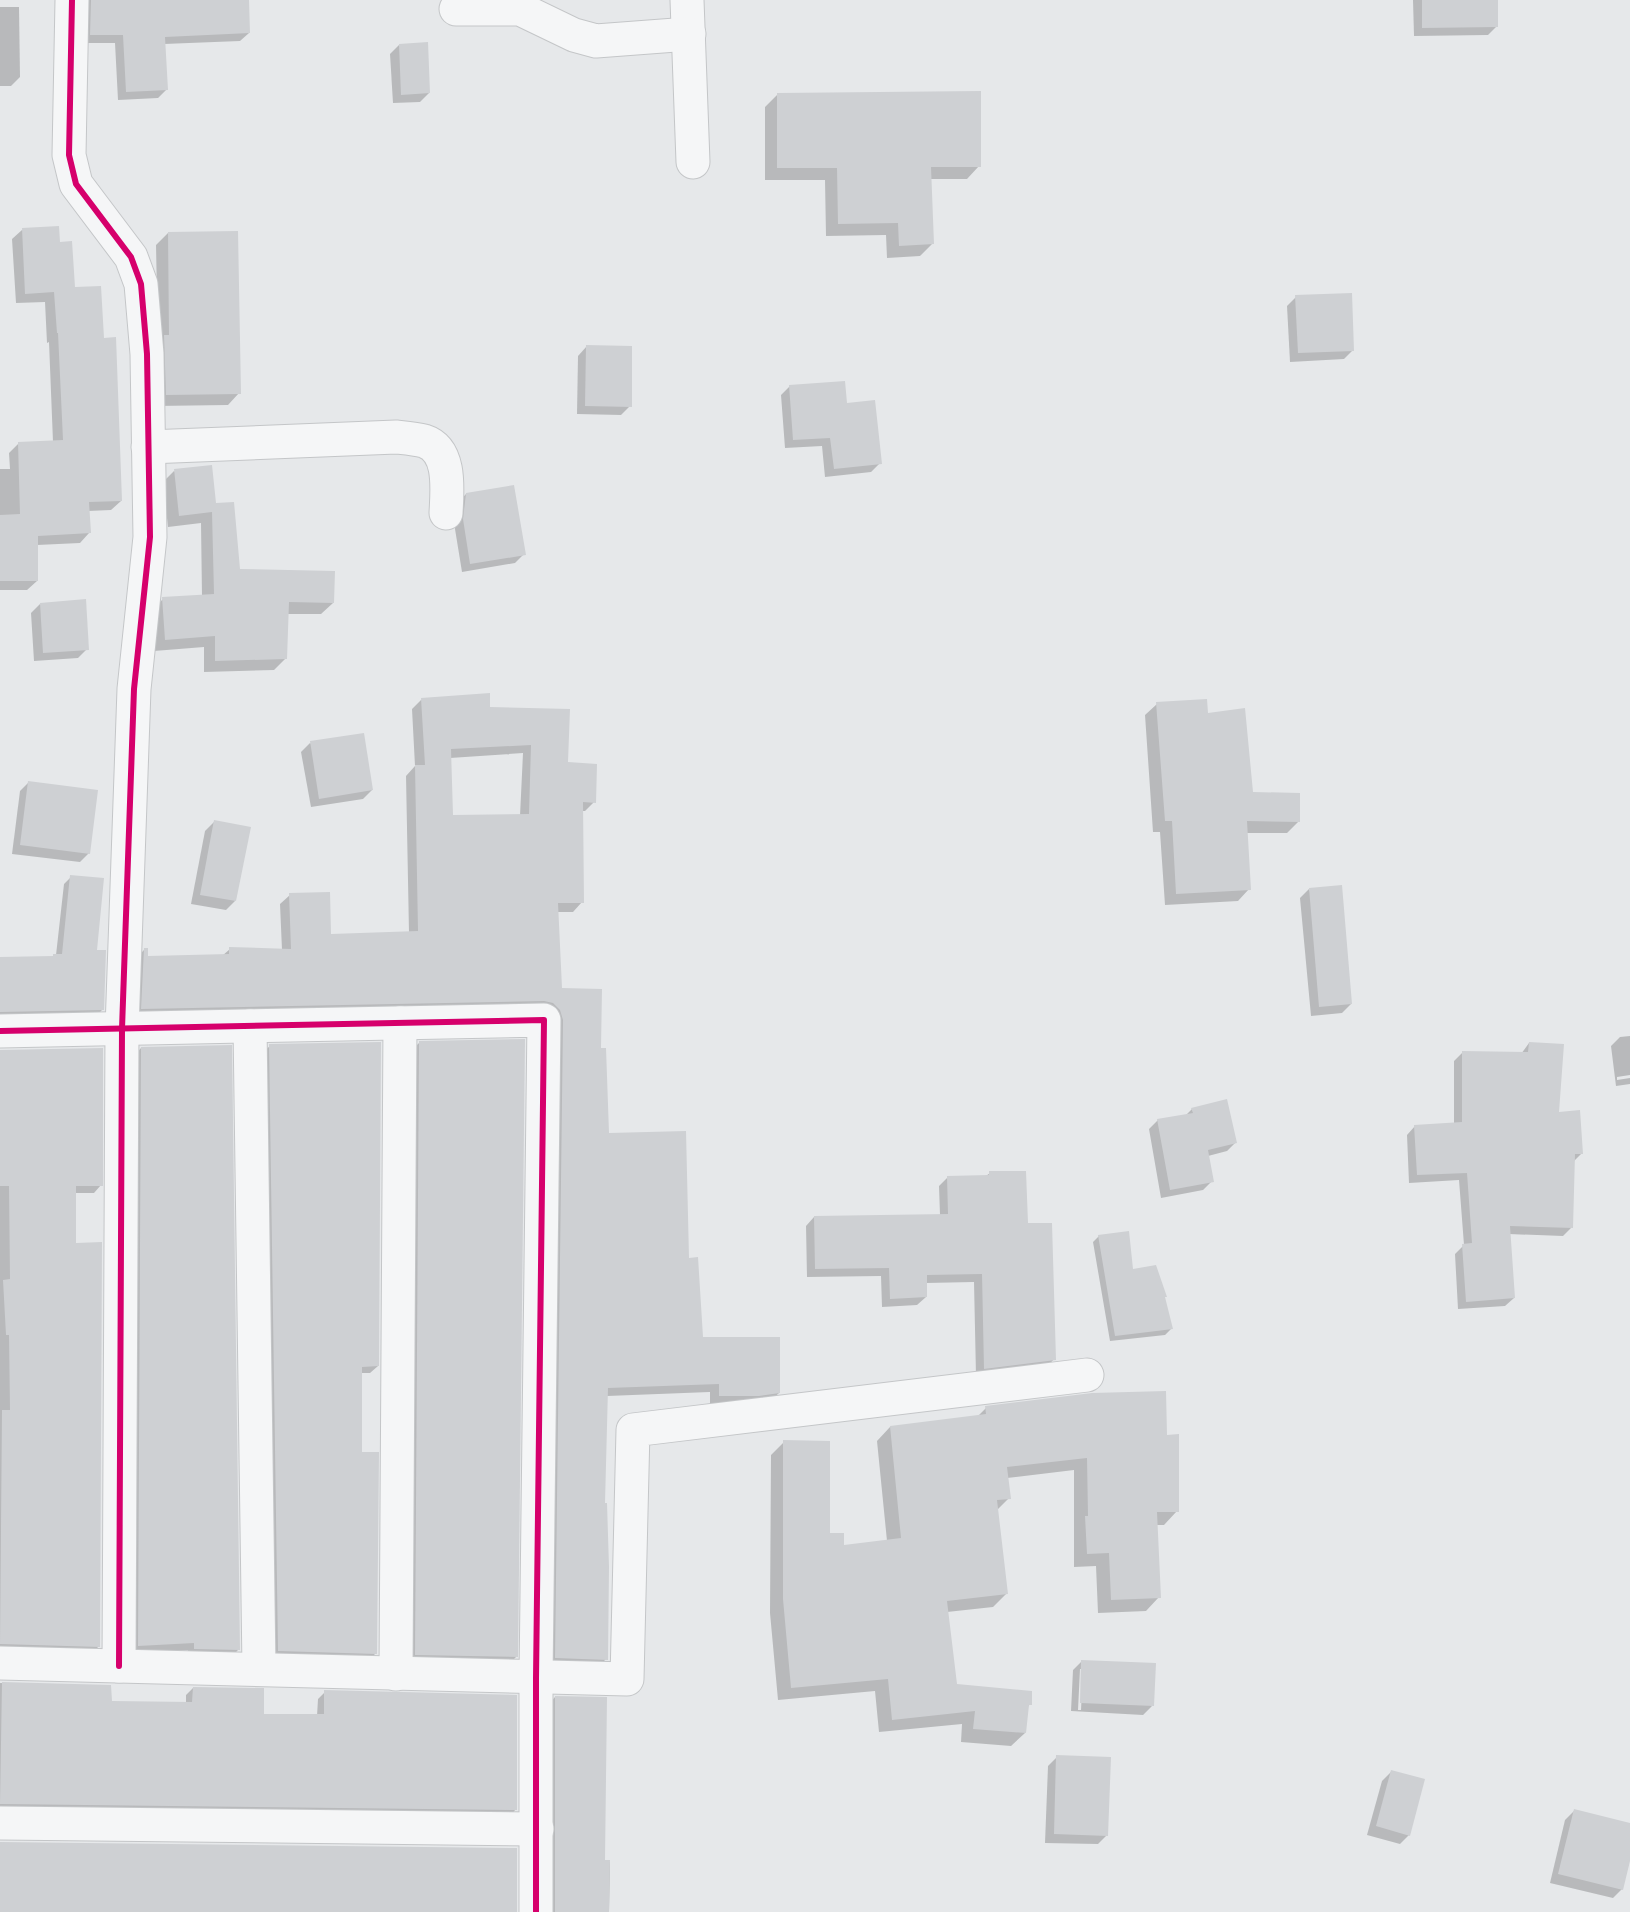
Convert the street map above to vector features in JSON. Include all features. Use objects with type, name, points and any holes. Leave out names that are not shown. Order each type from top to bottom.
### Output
[{"type":"street","points":[[72,0],[69,155],[76,184],[131,257],[141,284],[147,354],[150,537],[134,689],[122,1029],[119,1666]]},
{"type":"street","points":[[687,0],[693,162]]},
{"type":"street","points":[[456,9],[519,9],[574,35],[596,41],[688,34]]},
{"type":"street","points":[[148,447],[396,437],[426,442],[443,460],[447,472],[446,513]]},
{"type":"street","points":[[0,1031],[544,1020],[536,1678],[536,1912]]},
{"type":"street","points":[[396,1674],[400,1023]]},
{"type":"street","points":[[250,1026],[259,1670]]},
{"type":"street","points":[[0,1663],[627,1679],[633,1430],[1088,1375]]},
{"type":"street","points":[[0,1823],[537,1829]]},
{"type":"building","points":[[91,0],[249,0],[250,33],[165,37],[168,90],[126,92],[123,35],[90,35]]},
{"type":"building","points":[[1422,0],[1498,0],[1498,27],[1422,28]]},
{"type":"building","points":[[428,42],[430,93],[401,95],[399,44]]},
{"type":"building","points":[[981,91],[981,167],[931,167],[934,244],[899,246],[898,223],[838,224],[837,168],[777,168],[777,93]]},
{"type":"building","points":[[59,226],[60,242],[72,241],[75,287],[101,286],[104,338],[116,337],[122,501],[89,502],[91,533],[38,536],[38,581],[0,581],[0,515],[20,514],[18,442],[63,440],[54,292],[25,294],[22,228]]},
{"type":"building","points":[[238,231],[241,394],[166,395],[164,335],[169,335],[168,232]]},
{"type":"building","points":[[1352,293],[1354,351],[1298,353],[1295,295]]},
{"type":"building","points":[[586,345],[632,346],[632,407],[585,406]]},
{"type":"building","points":[[845,381],[847,403],[875,400],[882,464],[834,469],[830,438],[793,440],[789,385]]},
{"type":"building","points":[[212,465],[216,503],[234,502],[240,569],[335,571],[334,603],[289,602],[287,659],[215,661],[215,636],[165,640],[162,597],[214,594],[212,512],[179,516],[174,469]]},
{"type":"building","points":[[514,485],[526,555],[470,564],[463,519],[466,493]]},
{"type":"building","points":[[86,599],[89,650],[43,653],[40,603]]},
{"type":"building","points":[[490,693],[490,707],[570,709],[568,762],[597,764],[596,803],[583,802],[584,903],[558,903],[562,988],[602,989],[601,1048],[606,1048],[609,1133],[686,1131],[689,1258],[698,1257],[703,1337],[780,1337],[780,1393],[759,1396],[719,1396],[719,1384],[608,1388],[605,1503],[607,1503],[609,1567],[608,1660],[555,1658],[563,1020],[560,1010],[553,1003],[544,1001],[141,1009],[144,948],[148,948],[148,956],[229,954],[229,947],[291,949],[289,893],[330,892],[331,934],[418,931],[415,765],[425,765],[421,698]],"holes":[[[531,745],[529,814],[453,815],[451,749]]]},
{"type":"building","points":[[1207,699],[1208,713],[1245,708],[1253,792],[1300,793],[1300,822],[1247,821],[1251,890],[1176,894],[1172,821],[1165,821],[1156,702]]},
{"type":"building","points":[[364,733],[373,790],[319,799],[310,741]]},
{"type":"building","points":[[28,781],[98,790],[90,854],[20,845]]},
{"type":"building","points":[[214,820],[251,827],[236,901],[200,895]]},
{"type":"building","points":[[70,875],[104,878],[97,950],[106,950],[104,1010],[0,1012],[0,957],[62,954]]},
{"type":"building","points":[[1342,885],[1352,1004],[1319,1007],[1309,888]]},
{"type":"building","points":[[525,1039],[518,1657],[415,1655],[419,1041]]},
{"type":"building","points":[[381,1042],[379,1366],[362,1367],[362,1452],[379,1452],[377,1654],[278,1651],[269,1044]]},
{"type":"building","points":[[1529,1042],[1564,1044],[1559,1112],[1580,1110],[1583,1154],[1575,1154],[1573,1228],[1510,1226],[1515,1298],[1466,1302],[1462,1244],[1472,1243],[1467,1173],[1417,1175],[1414,1125],[1462,1122],[1462,1051],[1528,1052]]},
{"type":"building","points":[[232,1045],[240,1650],[194,1649],[194,1643],[138,1646],[141,1047]]},
{"type":"building","points":[[103,1048],[103,1186],[76,1186],[76,1243],[102,1242],[100,1647],[0,1644],[2,1410],[10,1410],[9,1335],[6,1335],[3,1280],[10,1279],[9,1186],[0,1186],[0,1050]]},
{"type":"building","points":[[1227,1099],[1237,1143],[1208,1150],[1214,1182],[1170,1190],[1157,1119],[1193,1113],[1191,1108]]},
{"type":"building","points":[[989,1171],[1026,1171],[1028,1223],[1052,1223],[1056,1360],[984,1369],[982,1274],[927,1275],[927,1297],[890,1299],[889,1268],[815,1269],[814,1216],[948,1214],[947,1176],[989,1175]]},
{"type":"building","points":[[1129,1231],[1133,1269],[1156,1265],[1167,1297],[1165,1297],[1173,1329],[1115,1336],[1098,1235]]},
{"type":"building","points":[[1166,1391],[1167,1435],[1179,1434],[1179,1512],[1157,1512],[1161,1598],[1111,1600],[1109,1553],[1087,1554],[1085,1516],[1088,1516],[1087,1458],[1007,1467],[1011,1499],[997,1500],[1008,1594],[947,1601],[957,1684],[1032,1691],[1032,1705],[1029,1705],[1026,1733],[973,1729],[975,1711],[892,1720],[888,1679],[791,1688],[783,1599],[783,1440],[830,1441],[830,1533],[844,1533],[844,1545],[901,1538],[890,1426],[986,1414],[985,1406],[1092,1393]]},
{"type":"building","points":[[1081,1660],[1156,1663],[1154,1706],[1080,1703]]},
{"type":"building","points":[[2,1682],[111,1685],[112,1701],[192,1702],[193,1687],[264,1688],[264,1714],[324,1714],[324,1690],[517,1695],[517,1810],[0,1804]]},
{"type":"building","points":[[555,1696],[607,1697],[605,1860],[610,1860],[609,1912],[555,1912]]},
{"type":"building","points":[[1056,1755],[1111,1757],[1108,1836],[1054,1834]]},
{"type":"building","points":[[1391,1770],[1425,1779],[1410,1836],[1376,1826]]},
{"type":"building","points":[[1574,1809],[1630,1823],[1630,1861],[1623,1890],[1558,1874]]},
{"type":"building","points":[[0,1842],[517,1848],[517,1912],[0,1912]]},
{"type":"cycle path","points":[[72,0],[69,155],[76,184],[131,257],[141,284],[147,354],[150,537],[134,689],[122,1029],[119,1666]]},
{"type":"cycle path","points":[[0,1031],[544,1020],[536,1678],[536,1912]]}]
